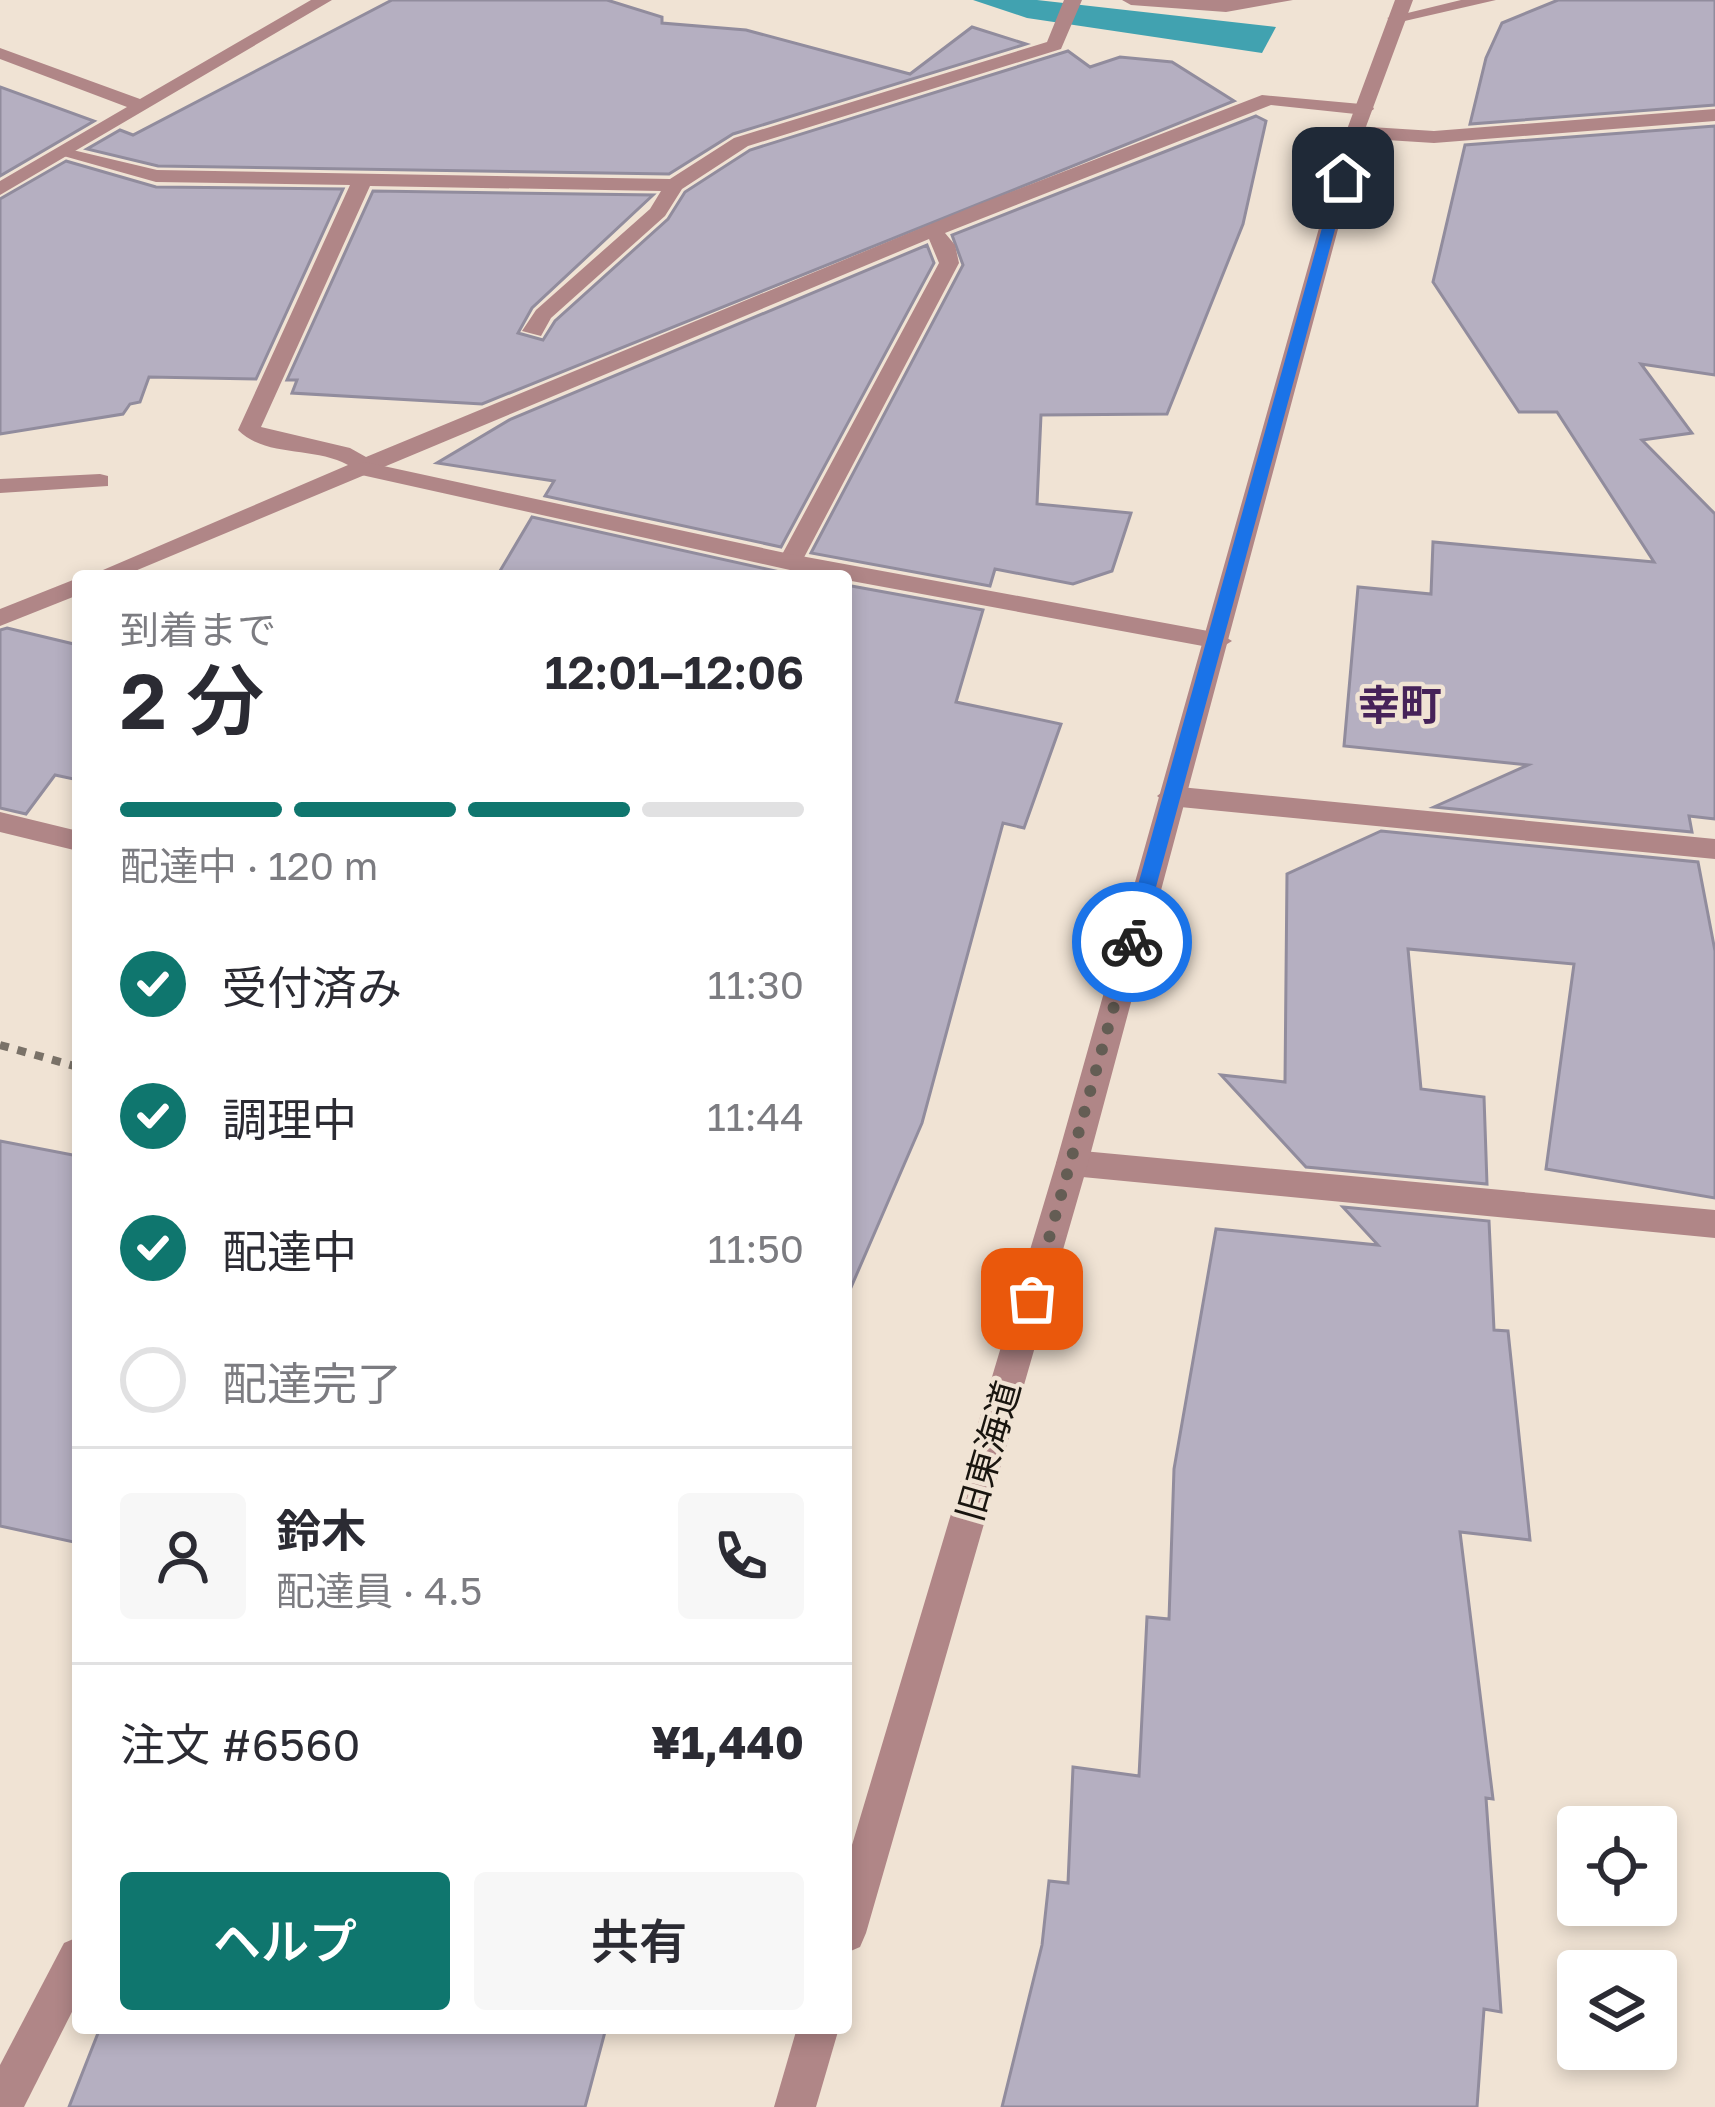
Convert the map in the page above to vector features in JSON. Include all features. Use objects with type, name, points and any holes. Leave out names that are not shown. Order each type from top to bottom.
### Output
[{"type":"street","points":[[0,189],[323,0]]},
{"type":"street","points":[[1131,0],[1226,8],[1284,0]]},
{"type":"street","points":[[1400,9],[1487,0]]},
{"type":"street","points":[[533,331],[543,314],[658,212],[674,185],[741,142],[1055,45],[1072,1]]},
{"type":"street","name":"旧東海道","points":[[852,1913],[1072,1163],[1360,121],[1400,9]]},
{"type":"street","points":[[0,53],[142,106]]},
{"type":"street","points":[[115,570],[932,231],[1269,99],[1434,137],[1715,115]]},
{"type":"street","points":[[67,151],[156,176],[674,185]]},
{"type":"street","points":[[362,181],[249,430],[273,442],[348,454],[365,470],[786,569],[949,262],[945,245],[932,231]]},
{"type":"street","points":[[0,486],[100,481]]},
{"type":"street","points":[[852,580],[1219,641]]},
{"type":"street","points":[[0,618],[72,588]]},
{"type":"street","points":[[44,600],[72,607]]},
{"type":"street","points":[[1170,796],[1715,849]]},
{"type":"street","points":[[0,822],[72,840]]},
{"type":"street","points":[[1072,1163],[1715,1225]]},
{"type":"street","points":[[1,2107],[72,1970]]},
{"type":"street","points":[[795,2107],[816,2034]]},
{"type":"path","points":[[0,1045],[72,1065]]},
{"type":"water","points":[[973,0],[1037,0],[1276,27],[1262,53],[1027,18]]},
{"type":"building","points":[[392,0],[607,0],[662,17],[662,23],[746,30],[910,74],[972,27],[1026,44],[733,134],[669,174],[158,166],[87,149],[120,130],[133,135]]},
{"type":"building","points":[[1558,0],[1715,0],[1715,105],[1470,124],[1486,58],[1502,23]]},
{"type":"building","points":[[1068,51],[1090,67],[1120,57],[1172,62],[1234,101],[482,404],[292,393],[297,380],[287,380],[373,191],[653,195],[532,308],[518,333],[543,340],[555,321],[668,219],[685,192],[750,150]]},
{"type":"building","points":[[0,87],[94,121],[0,176]]},
{"type":"building","points":[[1256,116],[1266,121],[1243,224],[1167,414],[1041,415],[1037,504],[1131,513],[1112,571],[1073,584],[995,569],[990,586],[811,553],[963,265],[952,235]]},
{"type":"building","points":[[1715,126],[1715,375],[1641,364],[1692,433],[1642,440],[1715,514],[1715,819],[1689,816],[1692,832],[1434,807],[1528,765],[1344,746],[1358,587],[1431,594],[1433,542],[1654,562],[1557,412],[1519,412],[1433,282],[1465,145]]},
{"type":"building","points":[[66,161],[156,187],[343,189],[256,379],[149,377],[140,402],[130,404],[123,414],[0,434],[0,199]]},
{"type":"building","points":[[927,245],[934,263],[781,547],[545,496],[554,481],[437,463],[511,419]]},
{"type":"building","points":[[532,517],[771,570],[501,570]]},
{"type":"building","points":[[852,586],[983,610],[956,702],[1061,724],[1024,828],[1003,823],[922,1123],[852,1285]]},
{"type":"building","points":[[0,630],[72,644],[72,779],[55,775],[26,814],[0,808]]},
{"type":"building","points":[[1381,831],[1698,862],[1715,951],[1715,1198],[1546,1169],[1574,964],[1408,949],[1421,1089],[1484,1097],[1487,1184],[1306,1167],[1221,1075],[1285,1082],[1287,874]]},
{"type":"building","points":[[0,1141],[72,1155],[72,1542],[0,1526]]},
{"type":"building","points":[[1343,1207],[1489,1221],[1494,1330],[1508,1331],[1530,1540],[1460,1532],[1493,1799],[1486,1798],[1501,2012],[1484,2009],[1477,2107],[1002,2107],[1042,1945],[1049,1881],[1068,1883],[1073,1767],[1139,1776],[1147,1617],[1169,1619],[1174,1469],[1216,1229],[1378,1245]]},
{"type":"building","points":[[98,2034],[604,2034],[585,2107],[69,2107]]},
{"type":"way so far","points":[[1032,1299],[1132,942]]},
{"type":"district","name":"幸町","points":[[1400,705]]},
{"type":"route","points":[[1132,942],[1170,796],[1219,641],[1343,178]]}]
